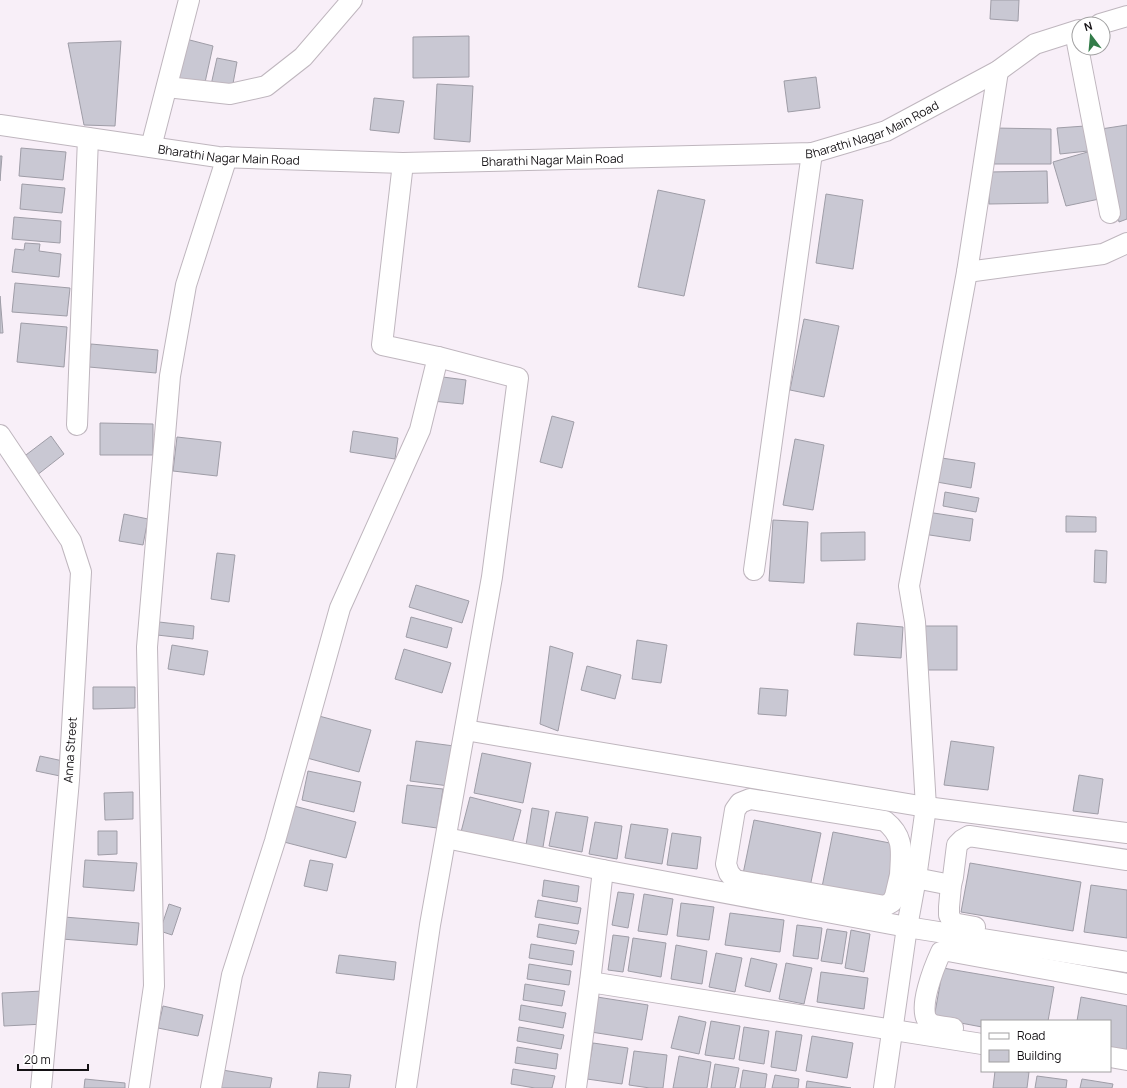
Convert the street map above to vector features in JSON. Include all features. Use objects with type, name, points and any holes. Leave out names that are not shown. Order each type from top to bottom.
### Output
[{"type":"street","points":[[151,147],[189,0]]},
{"type":"street","points":[[167,87],[230,94],[266,86],[303,57],[352,0]]},
{"type":"street","points":[[1111,21],[1127,16]]},
{"type":"street","name":"Bharathi Nagar Main Road","points":[[0,125],[218,157],[403,163],[812,153],[886,131],[998,71],[1035,44],[1071,33]]},
{"type":"street","points":[[1082,56],[1110,213]]},
{"type":"street","points":[[884,1088],[907,927],[908,877],[902,847],[893,827],[885,821],[750,799],[740,803],[735,810],[726,864],[729,874],[735,880],[885,906],[892,902],[908,877],[926,807],[915,622],[909,586],[967,272],[998,71]]},
{"type":"street","points":[[77,425],[88,138]]},
{"type":"street","points":[[754,570],[812,153]]},
{"type":"street","points":[[139,1088],[154,986],[147,647],[170,376],[186,285],[227,157]]},
{"type":"street","points":[[403,163],[382,345],[438,357],[518,378],[492,577],[430,925],[406,1088]]},
{"type":"street","points":[[967,272],[1103,254],[1127,243]]},
{"type":"street","points":[[211,1088],[232,975],[275,841],[340,608],[420,430],[438,357]]},
{"type":"street","name":"Anna Street","points":[[0,435],[71,541],[81,572],[69,780],[41,1088]]},
{"type":"street","points":[[465,730],[926,807],[1127,833]]},
{"type":"street","points":[[1127,860],[969,836],[956,845],[949,915],[953,923],[1127,953]]},
{"type":"street","points":[[446,838],[603,870],[907,927],[1127,962]]},
{"type":"street","points":[[576,1088],[603,870]]},
{"type":"street","points":[[908,877],[951,885]]},
{"type":"street","points":[[981,1033],[930,1024],[926,1020],[925,1002],[927,990],[941,952],[948,951],[1127,984]]},
{"type":"street","points":[[590,982],[981,1044]]},
{"type":"street","points":[[899,986],[927,990]]},
{"type":"street","points":[[1111,1057],[1127,1060]]},
{"type":"street","points":[[1111,1064],[1127,1067]]},
{"type":"building","points":[[991,0],[1019,0],[1018,21],[990,19]]},
{"type":"building","points":[[469,36],[469,77],[413,78],[413,37]]},
{"type":"building","points":[[182,38],[213,46],[204,87],[172,79]]},
{"type":"building","points":[[121,41],[115,126],[84,125],[68,43]]},
{"type":"building","points":[[217,58],[237,62],[232,89],[211,85]]},
{"type":"building","points":[[816,77],[820,108],[788,112],[784,81]]},
{"type":"building","points":[[437,84],[473,86],[470,142],[434,139]]},
{"type":"building","points":[[374,98],[404,101],[399,133],[370,130]]},
{"type":"building","points":[[1127,125],[1127,219],[1119,222],[1101,129]]},
{"type":"building","points":[[1085,126],[1088,151],[1060,154],[1057,128]]},
{"type":"building","points":[[994,128],[1051,129],[1051,164],[994,164]]},
{"type":"building","points":[[21,148],[66,152],[63,180],[19,176]]},
{"type":"building","points":[[1091,151],[1104,198],[1066,206],[1053,162]]},
{"type":"building","points":[[0,156],[2,156],[0,181]]},
{"type":"building","points":[[1047,171],[1048,203],[989,204],[989,172]]},
{"type":"building","points":[[22,184],[65,188],[62,213],[20,209]]},
{"type":"building","points":[[658,190],[705,200],[684,296],[638,287]]},
{"type":"building","points":[[826,194],[863,200],[853,269],[816,263]]},
{"type":"building","points":[[14,217],[61,221],[60,243],[12,239]]},
{"type":"building","points":[[25,243],[40,244],[39,251],[61,254],[59,277],[12,272],[15,249],[24,250]]},
{"type":"building","points":[[15,283],[70,288],[67,316],[12,312]]},
{"type":"building","points":[[0,296],[3,333],[0,333]]},
{"type":"building","points":[[804,319],[839,326],[824,397],[790,390]]},
{"type":"building","points":[[21,323],[67,327],[64,367],[17,362]]},
{"type":"building","points":[[91,344],[158,350],[156,373],[89,367]]},
{"type":"building","points":[[435,376],[466,380],[463,404],[432,401]]},
{"type":"building","points":[[552,416],[574,422],[562,468],[540,462]]},
{"type":"building","points":[[100,423],[153,424],[153,455],[100,455]]},
{"type":"building","points":[[353,431],[398,438],[395,459],[350,452]]},
{"type":"building","points":[[51,436],[64,454],[32,479],[18,461]]},
{"type":"building","points":[[177,437],[221,442],[217,476],[173,471]]},
{"type":"building","points":[[795,439],[824,445],[813,510],[783,505]]},
{"type":"building","points":[[935,457],[975,463],[971,488],[931,481]]},
{"type":"building","points":[[945,492],[979,498],[976,512],[943,506]]},
{"type":"building","points":[[927,512],[973,519],[970,541],[923,534]]},
{"type":"building","points":[[124,514],[148,519],[143,545],[119,541]]},
{"type":"building","points":[[1066,516],[1096,517],[1096,532],[1066,532]]},
{"type":"building","points":[[773,520],[808,522],[804,583],[769,581]]},
{"type":"building","points":[[865,532],[865,560],[821,561],[821,533]]},
{"type":"building","points":[[1095,550],[1107,551],[1106,583],[1094,582]]},
{"type":"building","points":[[217,553],[235,555],[229,602],[211,599]]},
{"type":"building","points":[[416,585],[469,601],[462,623],[409,607]]},
{"type":"building","points":[[411,617],[452,628],[447,648],[406,637]]},
{"type":"building","points":[[159,622],[194,626],[193,639],[157,635]]},
{"type":"building","points":[[857,623],[903,627],[901,658],[854,655]]},
{"type":"building","points":[[923,626],[957,626],[957,670],[923,670]]},
{"type":"building","points":[[637,640],[667,645],[661,683],[632,679]]},
{"type":"building","points":[[172,645],[208,651],[204,675],[168,669]]},
{"type":"building","points":[[550,646],[573,653],[558,731],[540,724]]},
{"type":"building","points":[[404,649],[451,663],[442,693],[395,679]]},
{"type":"building","points":[[587,666],[621,675],[615,699],[581,690]]},
{"type":"building","points":[[93,687],[135,687],[135,708],[93,709]]},
{"type":"building","points":[[760,688],[788,690],[786,716],[758,714]]},
{"type":"building","points":[[319,716],[371,730],[359,772],[307,758]]},
{"type":"building","points":[[416,741],[454,746],[449,786],[410,781]]},
{"type":"building","points":[[951,741],[994,747],[988,790],[944,785]]},
{"type":"building","points":[[482,753],[531,763],[523,803],[474,793]]},
{"type":"building","points":[[40,756],[63,761],[60,776],[36,771]]},
{"type":"building","points":[[308,771],[361,782],[354,812],[302,800]]},
{"type":"building","points":[[1079,775],[1103,779],[1098,814],[1073,811]]},
{"type":"building","points":[[407,785],[443,789],[437,828],[402,823]]},
{"type":"building","points":[[133,792],[133,819],[105,820],[104,793]]},
{"type":"building","points":[[470,797],[521,810],[512,844],[461,832]]},
{"type":"building","points":[[294,806],[356,822],[346,858],[284,842]]},
{"type":"building","points":[[532,808],[549,811],[543,847],[526,845]]},
{"type":"building","points":[[556,812],[588,817],[582,852],[549,846]]},
{"type":"building","points":[[754,820],[821,833],[810,887],[743,874]]},
{"type":"building","points":[[595,822],[622,826],[617,859],[589,854]]},
{"type":"building","points":[[631,824],[668,829],[662,864],[625,858]]},
{"type":"building","points":[[98,831],[117,831],[117,854],[98,855]]},
{"type":"building","points":[[833,832],[895,844],[885,899],[822,887]]},
{"type":"building","points":[[672,833],[701,837],[697,869],[667,865]]},
{"type":"building","points":[[85,860],[137,863],[134,891],[83,887]]},
{"type":"building","points":[[310,860],[333,864],[327,891],[304,886]]},
{"type":"building","points":[[970,863],[1081,882],[1073,931],[961,912]]},
{"type":"building","points":[[544,880],[579,886],[577,902],[542,896]]},
{"type":"building","points":[[1091,885],[1127,890],[1127,938],[1084,932]]},
{"type":"building","points":[[618,892],[634,894],[628,928],[612,925]]},
{"type":"building","points":[[644,894],[673,899],[667,935],[638,931]]},
{"type":"building","points":[[538,900],[581,908],[578,924],[535,917]]},
{"type":"building","points":[[681,903],[714,907],[709,940],[677,936]]},
{"type":"building","points":[[169,904],[181,908],[172,935],[160,931]]},
{"type":"building","points":[[730,913],[784,920],[780,952],[725,945]]},
{"type":"building","points":[[64,917],[139,923],[137,945],[62,939]]},
{"type":"building","points":[[539,924],[579,931],[576,944],[537,937]]},
{"type":"building","points":[[797,925],[822,928],[818,959],[793,956]]},
{"type":"building","points":[[827,929],[847,932],[842,964],[821,961]]},
{"type":"building","points":[[851,930],[870,934],[864,972],[845,968]]},
{"type":"building","points":[[613,935],[629,937],[623,972],[608,970]]},
{"type":"building","points":[[633,938],[666,943],[661,977],[628,971]]},
{"type":"building","points":[[531,944],[574,951],[572,965],[529,958]]},
{"type":"building","points":[[676,945],[707,951],[702,984],[671,979]]},
{"type":"building","points":[[716,953],[742,958],[735,992],[709,987]]},
{"type":"building","points":[[339,955],[396,962],[394,980],[336,973]]},
{"type":"building","points":[[751,958],[777,964],[770,992],[745,986]]},
{"type":"building","points":[[786,963],[812,968],[804,1004],[779,999]]},
{"type":"building","points":[[529,964],[571,971],[569,985],[527,979]]},
{"type":"building","points":[[943,968],[1054,987],[1048,1020],[981,1020],[981,1027],[934,1018]]},
{"type":"building","points":[[821,972],[868,978],[864,1009],[817,1002]]},
{"type":"building","points":[[525,984],[565,991],[562,1006],[523,1000]]},
{"type":"building","points":[[43,991],[45,1024],[4,1026],[2,993]]},
{"type":"building","points":[[597,997],[648,1005],[642,1040],[591,1032]]},
{"type":"building","points":[[1081,997],[1127,1006],[1127,1054],[1111,1051],[1111,1020],[1077,1020]]},
{"type":"building","points":[[521,1005],[566,1013],[563,1028],[519,1020]]},
{"type":"building","points":[[163,1006],[203,1015],[198,1036],[158,1028]]},
{"type":"building","points":[[679,1016],[706,1022],[699,1054],[671,1048]]},
{"type":"building","points":[[711,1021],[740,1026],[734,1059],[705,1055]]},
{"type":"building","points":[[519,1027],[564,1035],[561,1049],[517,1041]]},
{"type":"building","points":[[744,1027],[769,1031],[764,1064],[739,1060]]},
{"type":"building","points":[[776,1031],[802,1035],[796,1071],[771,1067]]},
{"type":"building","points":[[812,1036],[853,1043],[847,1078],[806,1071]]},
{"type":"building","points":[[593,1043],[628,1048],[622,1084],[587,1079]]},
{"type":"building","points":[[517,1047],[558,1054],[556,1069],[515,1063]]},
{"type":"building","points":[[634,1051],[667,1055],[663,1088],[629,1085]]},
{"type":"building","points":[[679,1056],[711,1062],[707,1088],[673,1088]]},
{"type":"building","points":[[715,1064],[739,1068],[735,1088],[711,1088]]},
{"type":"building","points":[[216,1069],[272,1078],[270,1088],[213,1088]]},
{"type":"building","points":[[513,1069],[555,1076],[552,1088],[535,1088],[511,1084]]},
{"type":"building","points":[[743,1070],[767,1074],[765,1088],[740,1088]]},
{"type":"building","points":[[319,1072],[351,1075],[349,1088],[317,1088]]},
{"type":"building","points":[[995,1072],[1029,1072],[1027,1088],[993,1088]]},
{"type":"building","points":[[775,1075],[799,1079],[798,1088],[772,1088]]},
{"type":"building","points":[[1037,1076],[1067,1080],[1066,1088],[1035,1088]]},
{"type":"building","points":[[85,1079],[125,1083],[125,1088],[84,1088]]},
{"type":"building","points":[[1082,1079],[1113,1084],[1112,1088],[1080,1088]]},
{"type":"building","points":[[807,1081],[851,1088],[806,1088]]}]
